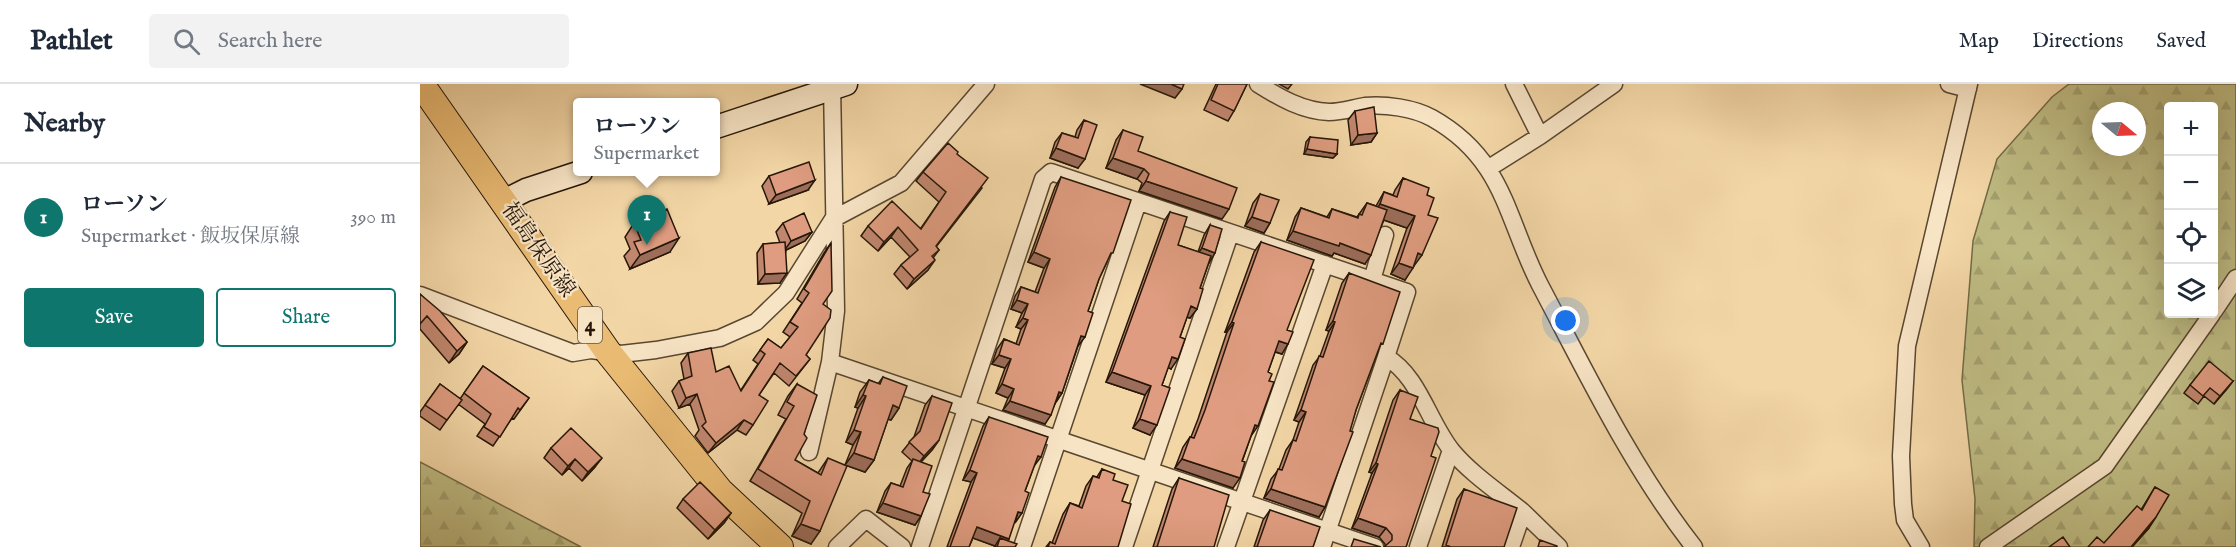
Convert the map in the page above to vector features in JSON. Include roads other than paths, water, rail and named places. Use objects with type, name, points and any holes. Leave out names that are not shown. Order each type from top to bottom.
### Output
[{"type":"main road","name":"福島保原線","points":[[421,84],[608,352],[720,490],[780,547]]},
{"type":"main road","points":[[720,126],[837,86]]},
{"type":"main road","points":[[504,201],[526,190],[573,174]]},
{"type":"street","points":[[420,295],[573,353],[629,354],[720,338],[756,321],[786,293],[833,219],[901,183],[986,84]]},
{"type":"street","points":[[1258,84],[1276,96],[1308,109],[1331,112],[1368,106],[1397,107],[1430,117],[1472,149],[1489,168],[1539,282],[1651,488],[1694,547]]},
{"type":"street","points":[[1514,84],[1540,136]]},
{"type":"street","points":[[1489,168],[1540,136],[1614,84]]},
{"type":"street","points":[[1921,547],[1905,520],[1903,504],[1901,456],[1907,346],[1968,86],[1949,84]]},
{"type":"street","points":[[809,452],[830,362],[836,311],[833,219],[837,86]]},
{"type":"street","points":[[920,547],[1042,179],[1051,172],[1407,292],[1325,539]]},
{"type":"street","points":[[1022,547],[1138,202]]},
{"type":"street","points":[[1124,547],[1230,234]]},
{"type":"street","points":[[1372,280],[1385,235]]},
{"type":"street","points":[[1226,547],[1325,264]]},
{"type":"street","points":[[2218,305],[2236,278]]},
{"type":"street","points":[[1988,547],[2105,465],[2209,318]]},
{"type":"street","points":[[1386,357],[1400,365],[1409,377],[1451,450],[1461,461],[1523,512],[1559,547]]},
{"type":"street","points":[[830,362],[1241,501],[1325,539],[1375,547]]},
{"type":"street","points":[[1418,547],[1451,450]]},
{"type":"street","points":[[1511,547],[1523,512]]},
{"type":"street","points":[[837,547],[866,519],[902,547]]},
{"type":"place","name":"ローソン","points":[[647,245]]}]
